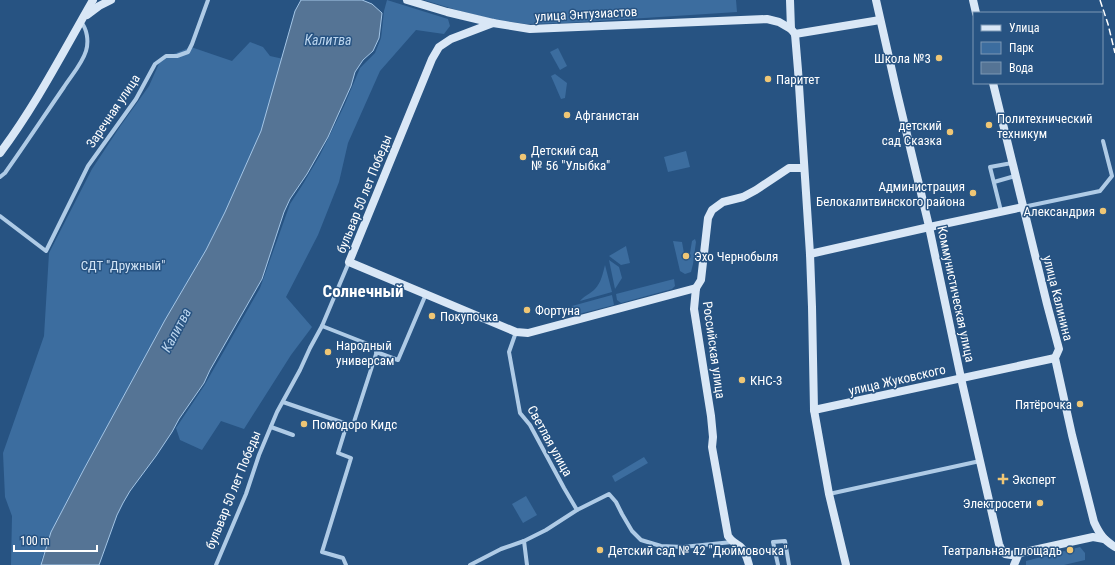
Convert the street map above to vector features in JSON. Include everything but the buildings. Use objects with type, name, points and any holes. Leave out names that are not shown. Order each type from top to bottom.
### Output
[{"type":"street","points":[[0,153],[42,90],[93,0]]},
{"type":"street","points":[[81,22],[89,13],[111,0]]},
{"type":"street","name":"Заречная улица","points":[[0,216],[46,251],[88,166],[136,99],[155,64],[166,56],[177,56],[188,52],[208,0]]},
{"type":"street","name":"улица Энтузиастов","points":[[407,0],[447,12],[493,23],[530,29],[767,19],[779,22],[793,32]]},
{"type":"street","points":[[790,0],[810,254],[814,410],[830,494],[846,565]]},
{"type":"street","name":"Коммунистическая улица","points":[[876,0],[929,227],[961,378],[999,544],[1005,554],[1011,555],[1019,553]]},
{"type":"street","points":[[973,0],[976,12]]},
{"type":"street","points":[[793,32],[880,20]]},
{"type":"street","points":[[0,177],[5,173],[78,67],[86,50],[87,34],[81,22]]},
{"type":"street","name":"бульвар 50 лет Победы","points":[[216,565],[246,494],[259,455],[271,427],[322,326],[432,58],[439,47],[451,39],[493,23]]},
{"type":"street","name":"улица Калинина","points":[[993,84],[1047,304],[1060,349],[1055,358],[1072,435],[1094,522],[1104,539]]},
{"type":"street","points":[[810,254],[1100,191],[1112,176],[1104,141]]},
{"type":"street","points":[[1001,212],[990,167],[1012,163]]},
{"type":"street","name":"Российская улица","points":[[749,565],[743,548],[732,542],[728,536],[712,447],[713,437],[711,416],[694,308],[696,288],[702,280],[708,218],[712,210],[723,202],[743,197],[756,190],[790,168],[804,168]]},
{"type":"street","points":[[994,182],[1015,176]]},
{"type":"street","points":[[349,262],[516,332],[528,333],[696,288]]},
{"type":"street","points":[[376,352],[398,360],[426,294]]},
{"type":"street","points":[[283,402],[353,425],[378,348],[322,326]]},
{"type":"street","name":"Светлая улица","points":[[516,332],[509,352],[520,413],[530,425],[577,510]]},
{"type":"street","name":"улица Жуковского","points":[[814,410],[1055,358]]},
{"type":"street","points":[[346,565],[343,558],[322,552],[351,458],[338,453],[347,424]]},
{"type":"street","points":[[271,427],[292,434]]},
{"type":"street","points":[[830,494],[980,461]]},
{"type":"street","points":[[470,565],[546,530],[577,510],[609,494],[616,502],[632,531],[641,540],[661,546],[683,547],[732,542]]},
{"type":"street","points":[[1014,565],[1019,553],[1093,537],[1104,539],[1115,547]]},
{"type":"street","points":[[524,541],[527,565]]},
{"type":"street","points":[[778,565],[773,542],[785,541],[789,565]]},
{"type":"green space","points":[[387,0],[448,19],[450,26],[444,34],[416,30],[380,71],[348,143],[339,182],[318,235],[286,297],[312,327],[291,355],[244,429],[221,421],[202,450],[180,440],[176,428],[204,386],[260,288],[290,204],[320,155],[344,106],[360,68],[375,53],[381,38],[384,11]]},
{"type":"green space","points":[[424,0],[736,0],[737,12],[567,23],[526,24],[496,20]]},
{"type":"green space","name":"СДТ \"Дружный\"","points":[[250,42],[263,47],[270,56],[288,60],[277,96],[235,198],[213,235],[188,295],[121,401],[75,486],[51,533],[41,565],[11,565],[12,516],[5,497],[3,453],[44,336],[49,253],[92,169],[149,86],[161,59],[191,47],[232,61]]},
{"type":"green space","points":[[558,48],[567,66],[560,70],[550,52]]},
{"type":"green space","points":[[555,74],[567,83],[565,98],[561,99],[551,76]]},
{"type":"green space","points":[[686,151],[690,167],[668,172],[664,157]]},
{"type":"green space","points":[[695,239],[696,242],[691,272],[685,274],[680,271],[673,241],[682,242],[685,259],[689,259],[692,241]]},
{"type":"green space","points":[[626,246],[630,263],[621,265],[609,256]]},
{"type":"green space","points":[[609,260],[619,267],[622,278],[615,289]]},
{"type":"green space","points":[[605,265],[612,292],[580,301],[597,287],[602,278]]},
{"type":"green space","points":[[674,279],[675,286],[672,289],[621,303],[617,300],[616,294]]},
{"type":"green space","points":[[612,295],[614,305],[575,315],[572,306]]},
{"type":"green space","points":[[644,457],[648,463],[615,482],[612,476]]},
{"type":"green space","points":[[526,496],[537,515],[523,523],[512,504]]},
{"type":"green space","points":[[1080,547],[1085,553],[1085,560],[1064,565],[1026,565],[1026,561]]},
{"type":"water","name":"Калитва","points":[[301,0],[362,0],[372,4],[382,13],[379,38],[373,51],[363,60],[355,72],[351,86],[328,137],[307,174],[290,199],[284,212],[262,279],[204,383],[123,503],[117,515],[99,565],[41,565],[51,532],[165,320],[206,250],[225,212],[261,131],[295,11]]},
{"type":"railway","points":[[1100,0],[1115,53]]},
{"type":"place","name":"Школа №3","points":[[939,58]]},
{"type":"place","name":"Паритет","points":[[768,79]]},
{"type":"place","name":"Афганистан","points":[[567,115]]},
{"type":"place","name":"Политехнический техникум","points":[[989,125]]},
{"type":"place","name":"детский сад Сказка","points":[[950,132]]},
{"type":"place","name":"Детский сад № 56 \"Улыбка\"","points":[[523,157]]},
{"type":"place","name":"Администрация Белокалитвинского района","points":[[973,193]]},
{"type":"place","name":"Александрия","points":[[1103,211]]},
{"type":"place","name":"Эхо Чернобыля","points":[[686,256]]},
{"type":"place","name":"Фортуна","points":[[527,310]]},
{"type":"place","name":"Покупочка","points":[[432,316]]},
{"type":"place","name":"Народный универсам","points":[[328,352]]},
{"type":"place","name":"КНС-3","points":[[742,380]]},
{"type":"place","name":"Пятёрочка","points":[[1080,404]]},
{"type":"place","name":"Помодоро Кидс","points":[[304,424]]},
{"type":"place","name":"Эксперт","points":[[1003,479]]},
{"type":"place","name":"Электросети","points":[[1040,503]]},
{"type":"place","name":"Детский сад № 42 \"Дюймовочка\"","points":[[600,550]]},
{"type":"place","name":"Театральная площадь","points":[[1070,550]]},
{"type":"district","name":"Солнечный","points":[[363,291]]}]
